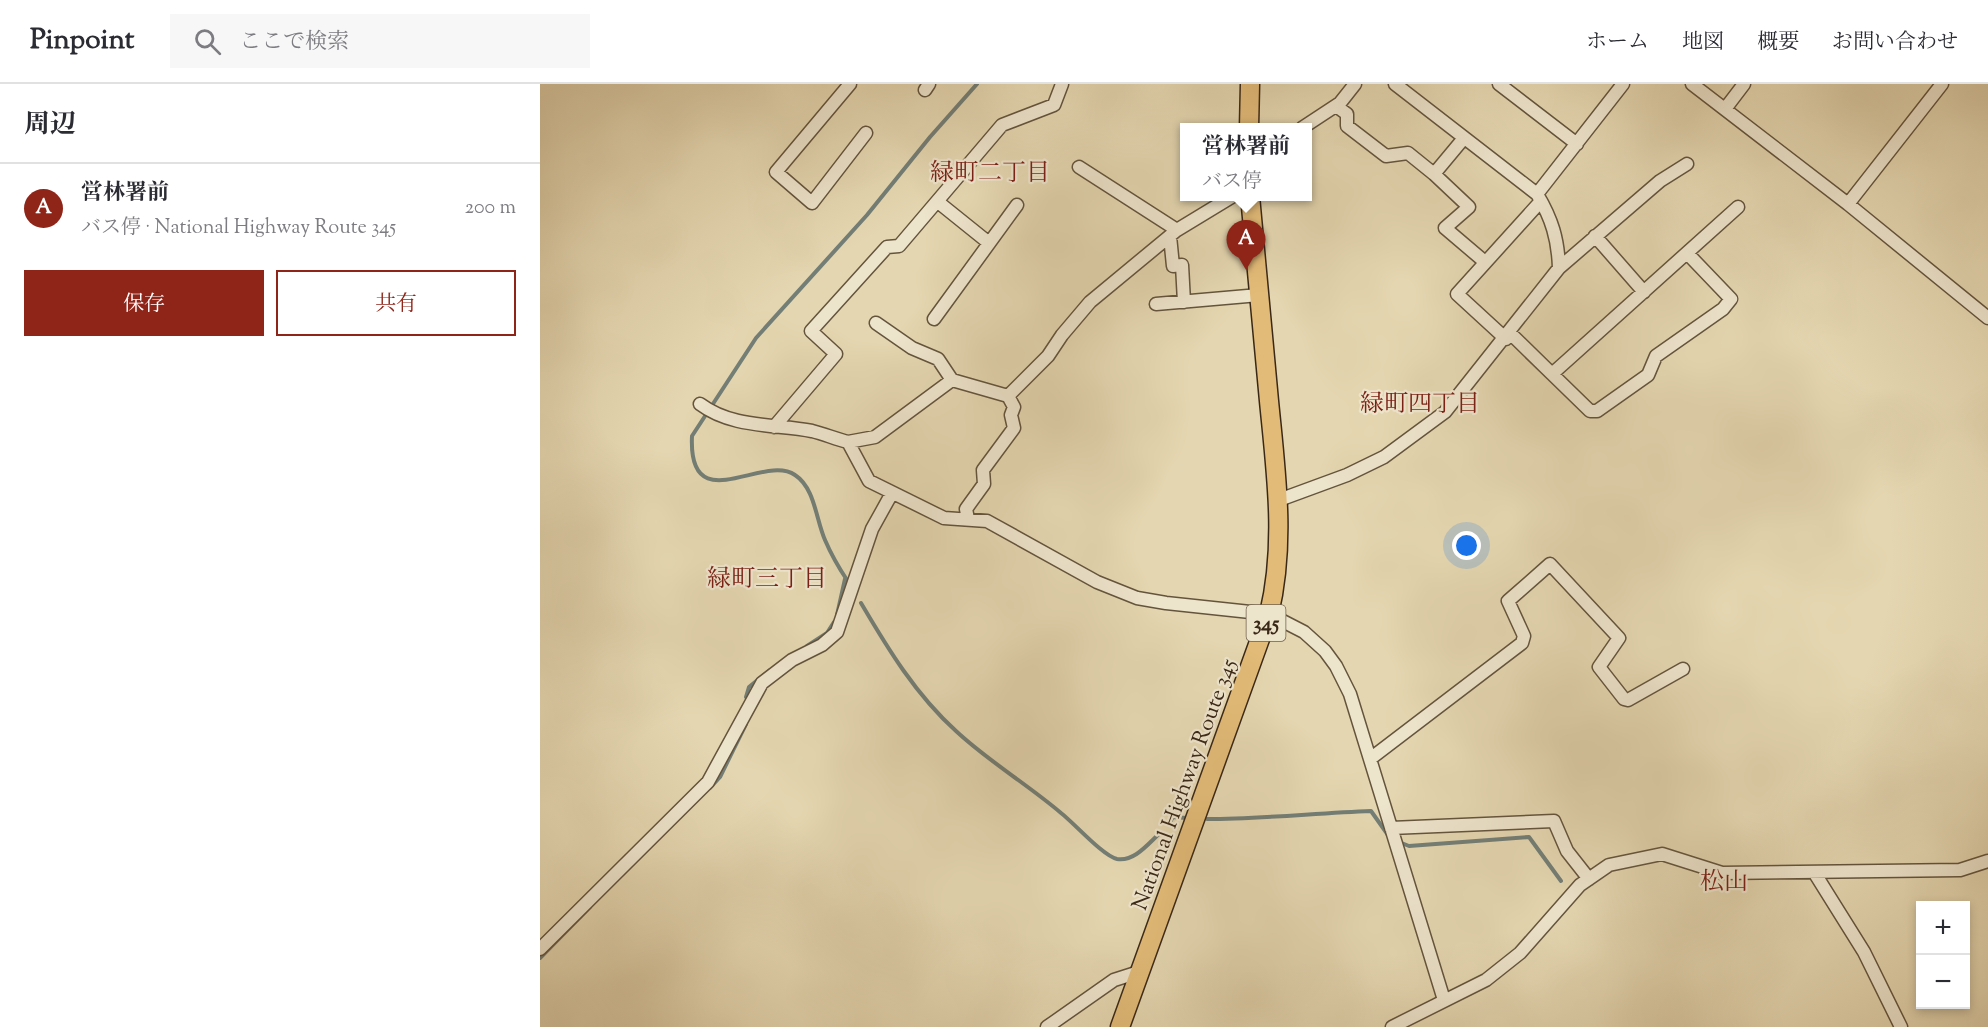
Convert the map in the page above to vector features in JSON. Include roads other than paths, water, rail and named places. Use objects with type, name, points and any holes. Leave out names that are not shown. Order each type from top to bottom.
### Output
[{"type":"highway","points":[[1249,123],[1250,84]]},
{"type":"highway","name":"National Highway Route 345","points":[[1120,1027],[1269,615],[1279,558],[1278,500],[1250,201]]},
{"type":"street","points":[[850,84],[776,172],[812,203],[866,134]]},
{"type":"street","points":[[774,427],[836,354],[811,332],[887,247],[900,246],[1002,125],[1054,105],[1062,84]]},
{"type":"street","points":[[1310,123],[1336,106],[1355,84]]},
{"type":"street","points":[[1395,84],[1539,197],[1551,218],[1556,234],[1559,268]]},
{"type":"street","points":[[1499,84],[1577,144]]},
{"type":"street","points":[[1692,84],[1848,204],[1988,318]]},
{"type":"street","points":[[1725,110],[1744,84]]},
{"type":"street","points":[[1848,204],[1942,84]]},
{"type":"street","points":[[1620,85],[1539,197],[1457,294],[1552,374],[1590,411],[1597,411],[1648,375],[1656,356],[1723,309],[1731,299],[1687,253]]},
{"type":"street","points":[[1336,106],[1347,114],[1347,126],[1386,156],[1408,153],[1469,207],[1445,228],[1485,262]]},
{"type":"street","points":[[1434,174],[1464,138]]},
{"type":"street","points":[[1278,500],[1347,475],[1384,457],[1445,412],[1508,336],[1559,268],[1660,181],[1687,164]]},
{"type":"street","points":[[1079,167],[1173,233]]},
{"type":"street","points":[[1008,396],[1048,356],[1062,335],[1090,302],[1173,233],[1225,201]]},
{"type":"street","points":[[938,202],[989,243]]},
{"type":"street","points":[[934,320],[1017,205]]},
{"type":"street","points":[[1552,374],[1738,207]]},
{"type":"street","points":[[1173,233],[1173,266],[1182,265],[1184,302]]},
{"type":"street","points":[[1595,236],[1644,292]]},
{"type":"street","points":[[1156,304],[1259,295]]},
{"type":"street","points":[[876,323],[912,348],[938,359],[952,380],[1008,396],[1014,407],[1011,415],[1014,428],[983,470],[984,484],[966,509],[968,519]]},
{"type":"street","points":[[700,404],[714,414],[774,427],[813,432],[848,442],[875,437],[952,380]]},
{"type":"street","points":[[848,442],[869,481],[944,518],[987,521],[1097,582],[1137,598],[1269,615],[1304,632],[1336,666],[1350,694],[1444,1000]]},
{"type":"street","points":[[540,949],[708,782],[762,683],[792,660],[822,645],[837,632],[872,529],[892,493]]},
{"type":"street","points":[[1370,759],[1522,644],[1524,636],[1508,601],[1550,564],[1618,638],[1599,667],[1624,699],[1628,700],[1683,669]]},
{"type":"street","points":[[1391,828],[1554,821],[1567,851],[1589,879]]},
{"type":"street","points":[[1392,1027],[1477,986],[1520,953],[1580,885],[1609,865],[1662,854],[1722,873],[1960,870],[1988,861]]},
{"type":"street","points":[[1814,872],[1864,952],[1901,1027]]},
{"type":"street","points":[[1047,1027],[1114,980],[1139,972]]},
{"type":"waterway","points":[[847,580],[827,545],[811,496],[802,481],[795,475],[781,470],[714,480],[702,475],[694,461],[692,436],[756,338],[867,215],[930,137],[977,84]]},
{"type":"waterway","points":[[837,615],[845,579]]},
{"type":"waterway","points":[[861,603],[915,687],[942,717],[981,752],[1061,813],[1104,852],[1117,859],[1129,858],[1159,834]]},
{"type":"waterway","points":[[807,646],[827,633],[834,622]]},
{"type":"waterway","points":[[746,697],[749,687],[770,670]]},
{"type":"waterway","points":[[710,788],[720,777],[746,724]]},
{"type":"waterway","points":[[1207,819],[1371,811],[1388,835]]},
{"type":"waterway","points":[[1170,822],[1173,817],[1187,818]]},
{"type":"waterway","points":[[1399,842],[1409,846],[1529,837],[1561,881]]},
{"type":"waterway","points":[[540,958],[590,907]]},
{"type":"place","name":"営林署前","points":[[1246,270]]},
{"type":"district","name":"緑町二丁目","points":[[990,172]]},
{"type":"district","name":"緑町四丁目","points":[[1420,403]]},
{"type":"district","name":"緑町三丁目","points":[[767,578]]},
{"type":"district","name":"松山","points":[[1724,881]]}]
